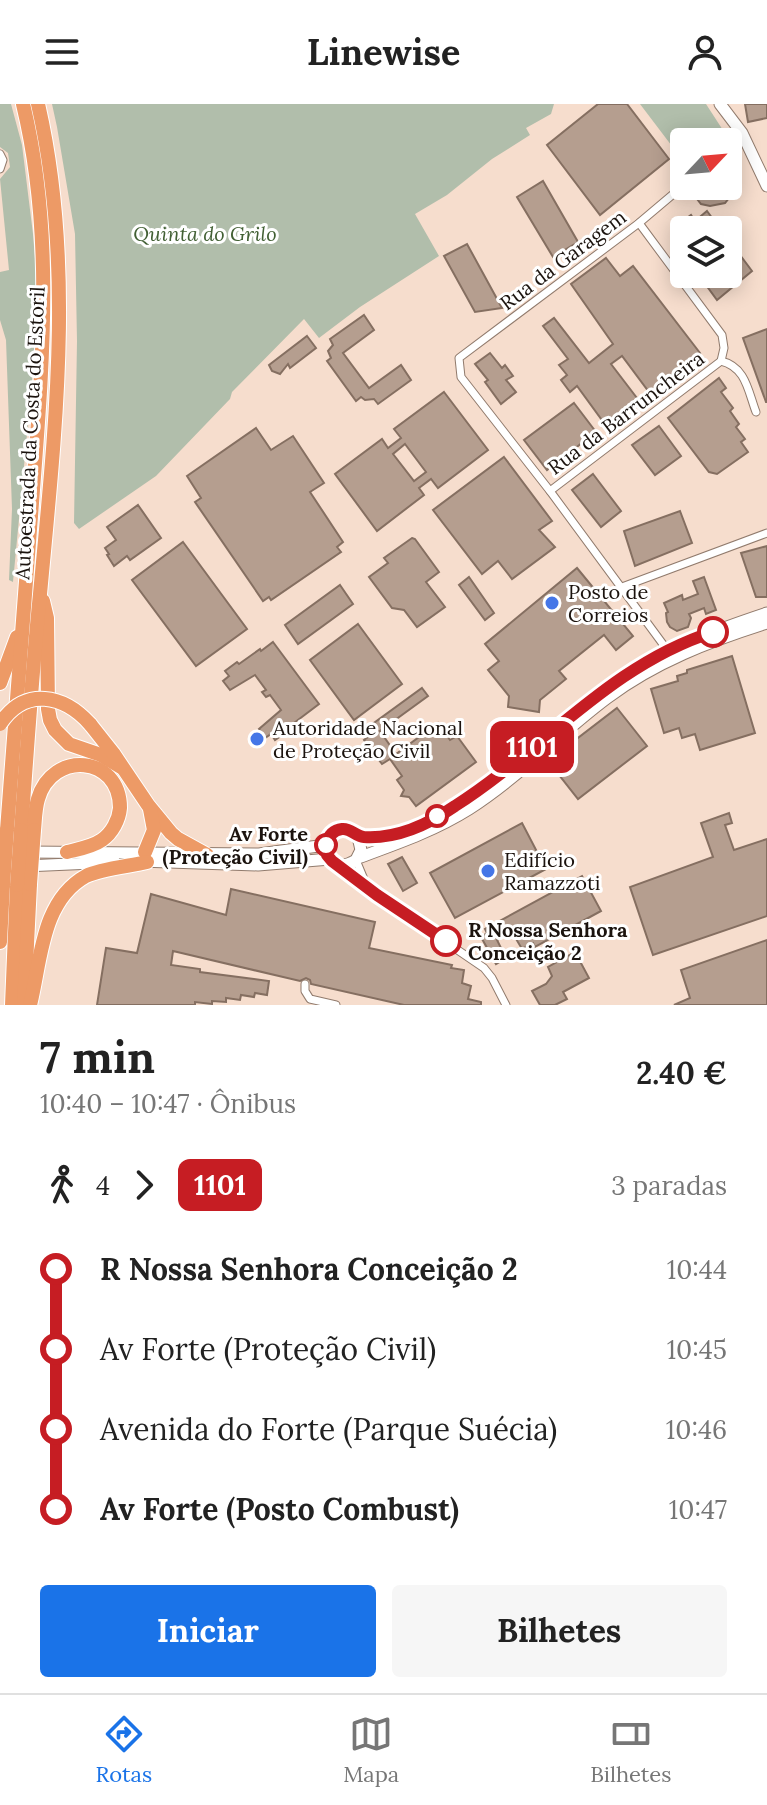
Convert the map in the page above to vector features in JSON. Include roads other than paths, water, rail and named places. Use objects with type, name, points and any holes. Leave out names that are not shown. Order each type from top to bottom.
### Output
[{"type":"highway","name":"Autoestrada da Costa do Estoril","points":[[21,830],[22,625],[42,376],[44,307],[39,194],[23,104]]},
{"type":"highway","name":"Autoestrada da Costa do Estoril","points":[[12,1005],[17,884],[54,429],[60,306],[52,176],[38,104]]},
{"type":"highway","points":[[40,591],[47,618],[50,720],[61,738],[69,744],[101,755],[121,767]]},
{"type":"highway","points":[[0,683],[22,625]]},
{"type":"highway","points":[[0,724],[13,709],[28,702],[43,699],[73,708],[90,724],[148,805],[178,839],[207,855]]},
{"type":"highway","points":[[21,830],[51,776],[64,768],[78,765],[92,767],[104,773],[114,784],[119,799],[117,821],[110,833],[100,841],[67,852]]},
{"type":"highway","points":[[27,1005],[53,910],[67,889],[88,875],[143,858],[154,830],[148,805]]},
{"type":"highway","name":"Autoestrada da Costa do Estoril","points":[[0,942],[17,884]]},
{"type":"highway","points":[[17,884],[27,1005]]},
{"type":"street","points":[[720,104],[742,133],[767,186]]},
{"type":"street","points":[[728,104],[754,140],[767,168]]},
{"type":"street","points":[[0,154],[3,160],[0,169]]},
{"type":"street","name":"Rua da Garagem","points":[[550,491],[461,377],[459,358],[670,197]]},
{"type":"street","points":[[639,223],[722,335],[724,348],[721,361],[731,363],[740,371],[756,412]]},
{"type":"street","name":"Rua da Barruncheira","points":[[550,491],[721,361]]},
{"type":"street","points":[[550,491],[668,651]]},
{"type":"street","points":[[622,587],[767,533]]},
{"type":"street","points":[[358,837],[396,834],[450,810],[608,686],[668,651],[767,613]]},
{"type":"street","points":[[0,850],[258,865],[334,862],[348,865],[432,829],[470,808],[608,697],[650,670],[701,646],[767,623]]},
{"type":"street","points":[[367,886],[357,859],[362,845],[358,837],[350,830],[337,830],[331,834],[326,845],[334,862],[377,895],[484,968],[506,1005]]},
{"type":"street","points":[[0,864],[41,867],[143,858],[259,854],[326,845]]},
{"type":"street","points":[[305,984],[310,999],[336,1005]]},
{"type":"place","name":"Posto de Correios","points":[[552,603]]},
{"type":"place","name":"Autoridade Nacional de Proteção Civil","points":[[257,739]]},
{"type":"place","name":"Av Forte (Proteção Civil)","points":[[326,845]]},
{"type":"place","name":"Edifício Ramazzoti","points":[[488,871]]},
{"type":"place","name":"R Nossa Senhora Conceição 2","points":[[446,941]]},
{"type":"park label","name":"Quinta do Grilo","points":[[205,234]]}]
